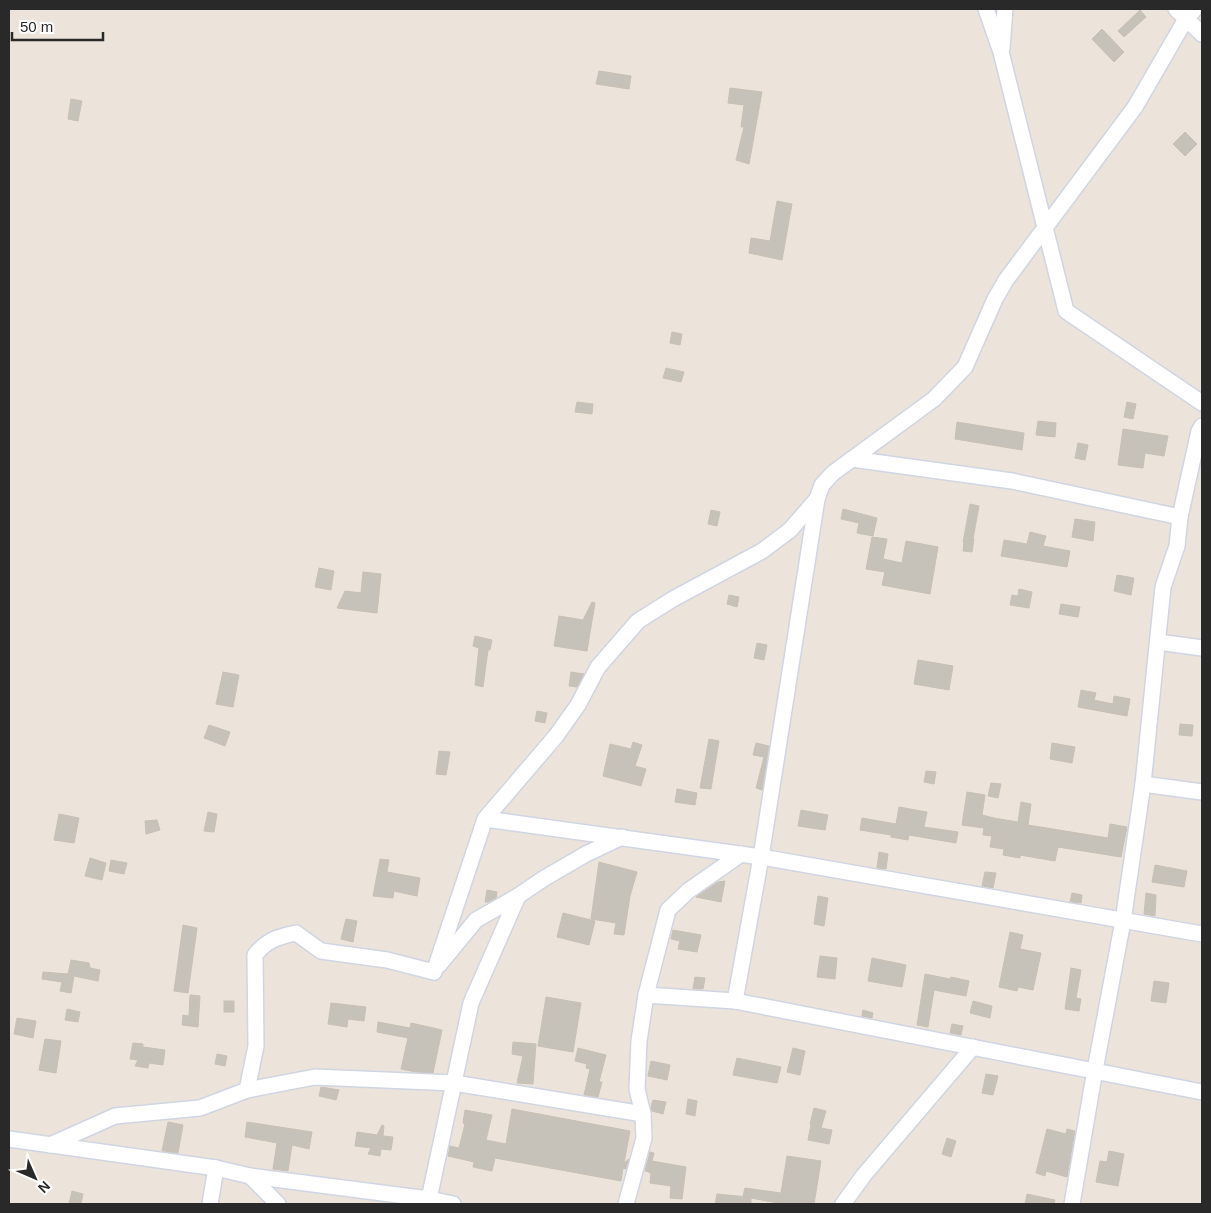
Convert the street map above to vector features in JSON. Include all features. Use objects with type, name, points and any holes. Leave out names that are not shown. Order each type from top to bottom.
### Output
[{"type":"street","points":[[986,9],[1001,52],[1066,311],[1202,403]]},
{"type":"street","points":[[1001,52],[1005,9]]},
{"type":"street","points":[[735,1001],[761,857],[816,499],[822,485],[832,473],[876,443],[934,399],[965,367],[1006,280],[1135,107],[1186,12],[1202,34]]},
{"type":"street","points":[[1072,1204],[1094,1070],[1123,921],[1144,784],[1164,587],[1177,546],[1180,517],[1199,431],[1202,426]]},
{"type":"street","points":[[852,459],[1012,481],[1180,517]]},
{"type":"street","points":[[434,972],[485,819],[556,736],[578,705],[598,667],[638,621],[673,599],[762,551],[790,530],[816,499]]},
{"type":"street","points":[[1158,642],[1202,648]]},
{"type":"street","points":[[1144,784],[1202,792]]},
{"type":"street","points":[[485,819],[761,857],[1202,934]]},
{"type":"street","points":[[434,972],[476,920],[579,858],[622,837]]},
{"type":"street","points":[[626,1204],[644,1138],[643,1114],[637,1089],[639,1040],[646,995],[668,910],[688,891],[741,854]]},
{"type":"street","points":[[429,1199],[471,1003],[518,896]]},
{"type":"street","points":[[247,1090],[256,1046],[255,955],[275,938],[296,933],[321,951],[388,960],[434,972]]},
{"type":"street","points":[[646,995],[735,1001],[1202,1092]]},
{"type":"street","points":[[843,1204],[864,1175],[973,1047]]},
{"type":"street","points":[[50,1144],[115,1116],[200,1108],[247,1090],[315,1077],[454,1083],[643,1114]]},
{"type":"street","points":[[9,1140],[50,1144],[216,1168],[250,1176],[429,1199],[453,1204]]},
{"type":"street","points":[[210,1204],[216,1168]]},
{"type":"street","points":[[250,1176],[278,1204]]},
{"type":"building","points":[[1140,10],[1146,17],[1124,37],[1118,31]]},
{"type":"building","points":[[1102,29],[1124,52],[1114,62],[1092,39]]},
{"type":"building","points":[[599,71],[631,76],[629,89],[596,84]]},
{"type":"building","points":[[730,88],[762,92],[749,164],[736,160],[744,127],[741,127],[744,105],[728,103]]},
{"type":"building","points":[[71,99],[82,101],[78,121],[68,119]]},
{"type":"building","points":[[1185,132],[1197,144],[1185,156],[1173,144]]},
{"type":"building","points":[[777,201],[792,204],[782,260],[749,253],[751,238],[770,241]]},
{"type":"building","points":[[672,332],[682,334],[680,345],[670,343]]},
{"type":"building","points":[[666,368],[684,372],[681,382],[663,378]]},
{"type":"building","points":[[577,402],[593,404],[592,414],[575,412]]},
{"type":"building","points":[[1127,402],[1136,404],[1133,419],[1124,417]]},
{"type":"building","points":[[1038,421],[1056,423],[1055,437],[1036,435]]},
{"type":"building","points":[[957,422],[1024,433],[1022,450],[955,439]]},
{"type":"building","points":[[1123,429],[1168,436],[1164,456],[1145,453],[1143,468],[1118,465]]},
{"type":"building","points":[[1078,443],[1088,445],[1085,460],[1075,458]]},
{"type":"building","points":[[970,504],[979,506],[972,552],[963,551]]},
{"type":"building","points":[[843,509],[877,518],[873,536],[857,533],[859,523],[841,519]]},
{"type":"building","points":[[711,510],[720,512],[717,526],[708,524]]},
{"type":"building","points":[[1075,519],[1095,522],[1093,541],[1072,537]]},
{"type":"building","points":[[1030,532],[1046,536],[1043,546],[1070,551],[1067,567],[1001,556],[1004,540],[1027,544]]},
{"type":"building","points":[[872,537],[887,539],[883,559],[902,563],[906,541],[938,547],[930,594],[882,585],[885,572],[866,569]]},
{"type":"building","points":[[319,568],[334,571],[331,590],[315,587]]},
{"type":"building","points":[[363,572],[381,574],[377,613],[337,608],[345,591],[361,593]]},
{"type":"building","points":[[1117,575],[1134,578],[1131,595],[1114,591]]},
{"type":"building","points":[[1019,589],[1032,592],[1029,608],[1010,605],[1012,595],[1018,596]]},
{"type":"building","points":[[729,595],[739,597],[737,607],[727,604]]},
{"type":"building","points":[[592,602],[595,603],[587,651],[554,646],[559,616],[583,620]]},
{"type":"building","points":[[1061,604],[1080,607],[1078,617],[1059,614]]},
{"type":"building","points":[[475,636],[492,640],[490,650],[488,650],[483,687],[475,685],[479,648],[473,646]]},
{"type":"building","points":[[757,643],[767,645],[764,660],[754,658]]},
{"type":"building","points":[[918,660],[953,666],[949,690],[914,684]]},
{"type":"building","points":[[223,672],[239,675],[233,707],[216,704]]},
{"type":"building","points":[[571,672],[584,674],[577,687],[569,686]]},
{"type":"building","points":[[1081,690],[1096,693],[1094,700],[1113,704],[1114,696],[1130,699],[1127,716],[1078,707]]},
{"type":"building","points":[[537,711],[547,713],[545,723],[535,721]]},
{"type":"building","points":[[1180,724],[1193,725],[1192,736],[1179,735]]},
{"type":"building","points":[[209,725],[230,732],[225,746],[204,738]]},
{"type":"building","points":[[709,739],[719,741],[711,789],[700,788]]},
{"type":"building","points":[[633,742],[642,745],[635,766],[646,769],[641,786],[603,776],[610,744],[631,749]]},
{"type":"building","points":[[756,743],[769,746],[762,790],[756,788],[764,757],[753,755]]},
{"type":"building","points":[[1052,743],[1075,747],[1072,763],[1050,759]]},
{"type":"building","points":[[439,751],[450,752],[446,775],[436,774]]},
{"type":"building","points":[[926,771],[936,772],[934,784],[924,782]]},
{"type":"building","points":[[991,783],[1001,784],[998,798],[988,796]]},
{"type":"building","points":[[677,789],[697,793],[695,805],[675,802]]},
{"type":"building","points":[[967,792],[985,795],[982,815],[994,818],[1018,822],[1021,802],[1031,804],[1028,825],[1108,838],[1110,824],[1127,827],[1121,857],[1058,847],[1055,861],[1020,855],[1020,858],[1003,855],[1004,849],[990,847],[992,836],[983,835],[984,828],[962,825]]},
{"type":"building","points":[[899,807],[927,812],[924,827],[958,832],[956,843],[909,835],[908,840],[860,830],[862,818],[896,824]]},
{"type":"building","points":[[801,810],[828,815],[825,830],[798,826]]},
{"type":"building","points":[[208,812],[217,814],[214,832],[204,831]]},
{"type":"building","points":[[59,814],[79,818],[74,843],[54,840]]},
{"type":"building","points":[[157,820],[160,830],[146,834],[145,821]]},
{"type":"building","points":[[879,852],[888,854],[886,869],[877,868]]},
{"type":"building","points":[[90,858],[106,863],[102,880],[85,876]]},
{"type":"building","points":[[380,859],[389,860],[387,872],[420,878],[417,896],[394,891],[393,898],[373,896]]},
{"type":"building","points":[[111,860],[127,863],[124,874],[109,871]]},
{"type":"building","points":[[599,862],[637,872],[630,896],[624,935],[614,934],[616,923],[591,919]]},
{"type":"building","points":[[1155,865],[1187,871],[1184,887],[1152,882]]},
{"type":"building","points":[[985,872],[996,873],[993,888],[982,886]]},
{"type":"building","points":[[725,881],[721,902],[696,897],[718,882]]},
{"type":"building","points":[[487,890],[497,892],[496,898],[485,902]]},
{"type":"building","points":[[1072,893],[1082,895],[1081,903],[1070,902]]},
{"type":"building","points":[[1146,893],[1156,895],[1155,916],[1144,914]]},
{"type":"building","points":[[818,896],[828,898],[824,926],[814,924]]},
{"type":"building","points":[[563,913],[595,921],[589,945],[557,937]]},
{"type":"building","points":[[346,919],[357,921],[353,942],[341,939]]},
{"type":"building","points":[[183,925],[197,928],[188,993],[174,991]]},
{"type":"building","points":[[673,930],[701,935],[697,952],[678,949],[680,941],[671,939]]},
{"type":"building","points":[[1010,932],[1023,935],[1020,949],[1041,953],[1033,990],[1018,987],[1017,991],[999,987]]},
{"type":"building","points":[[820,956],[837,958],[835,979],[817,977]]},
{"type":"building","points":[[872,958],[906,965],[902,987],[868,981]]},
{"type":"building","points":[[71,960],[89,963],[90,968],[100,970],[98,981],[74,976],[71,993],[60,991],[62,982],[42,979],[43,972],[68,974]]},
{"type":"building","points":[[1071,968],[1081,970],[1076,998],[1081,999],[1079,1011],[1065,1009]]},
{"type":"building","points":[[925,974],[969,981],[966,996],[934,990],[928,1027],[917,1025]]},
{"type":"building","points":[[695,977],[705,978],[703,989],[693,989]]},
{"type":"building","points":[[1154,981],[1169,983],[1166,1003],[1151,1001]]},
{"type":"building","points":[[190,995],[200,996],[198,1027],[182,1025],[183,1015],[189,1016]]},
{"type":"building","points":[[546,997],[581,1003],[573,1052],[538,1046]]},
{"type":"building","points":[[224,1001],[234,1001],[234,1012],[224,1012]]},
{"type":"building","points":[[973,1001],[992,1006],[990,1018],[970,1013]]},
{"type":"building","points":[[331,1003],[366,1007],[364,1021],[348,1019],[347,1027],[328,1024]]},
{"type":"building","points":[[67,1009],[80,1012],[78,1022],[65,1020]]},
{"type":"building","points":[[863,1010],[873,1013],[872,1018],[862,1016]]},
{"type":"building","points":[[17,1018],[36,1021],[33,1038],[14,1034]]},
{"type":"building","points":[[378,1022],[410,1028],[411,1023],[442,1030],[433,1073],[401,1069],[408,1038],[377,1032]]},
{"type":"building","points":[[952,1024],[963,1026],[961,1035],[950,1033]]},
{"type":"building","points":[[45,1039],[61,1041],[56,1073],[39,1070]]},
{"type":"building","points":[[513,1042],[536,1044],[533,1084],[517,1083],[523,1056],[512,1054]]},
{"type":"building","points":[[133,1043],[143,1044],[143,1047],[165,1050],[163,1065],[149,1063],[148,1068],[135,1066],[138,1060],[130,1059]]},
{"type":"building","points":[[578,1048],[606,1055],[599,1082],[602,1082],[598,1097],[584,1095],[590,1069],[586,1068],[587,1064],[575,1061]]},
{"type":"building","points":[[793,1048],[805,1051],[800,1075],[787,1072]]},
{"type":"building","points":[[217,1054],[227,1056],[225,1066],[215,1064]]},
{"type":"building","points":[[737,1058],[781,1067],[777,1083],[733,1075]]},
{"type":"building","points":[[651,1061],[670,1065],[667,1080],[648,1076]]},
{"type":"building","points":[[986,1074],[998,1076],[993,1095],[982,1093]]},
{"type":"building","points":[[321,1087],[339,1090],[336,1100],[319,1096]]},
{"type":"building","points":[[688,1099],[697,1101],[695,1116],[686,1114]]},
{"type":"building","points":[[653,1100],[666,1102],[663,1114],[652,1111]]},
{"type":"building","points":[[814,1108],[826,1111],[821,1128],[832,1130],[829,1144],[808,1140]]},
{"type":"building","points":[[512,1109],[630,1131],[624,1163],[629,1159],[626,1169],[623,1168],[621,1181],[495,1158],[492,1171],[473,1167],[474,1162],[448,1156],[450,1146],[459,1148],[465,1124],[463,1123],[465,1110],[492,1115],[486,1140],[506,1144]]},
{"type":"building","points":[[168,1122],[183,1125],[178,1153],[162,1151]]},
{"type":"building","points":[[247,1122],[312,1132],[309,1149],[292,1145],[288,1171],[273,1169],[277,1143],[245,1137]]},
{"type":"building","points":[[382,1125],[384,1126],[383,1136],[393,1137],[391,1150],[381,1149],[380,1156],[368,1154],[371,1148],[355,1146],[357,1132],[377,1135]]},
{"type":"building","points":[[1047,1129],[1066,1134],[1067,1129],[1075,1131],[1067,1177],[1046,1171],[1045,1176],[1036,1173]]},
{"type":"building","points":[[947,1138],[956,1141],[951,1157],[942,1154]]},
{"type":"building","points":[[1109,1151],[1124,1154],[1118,1186],[1096,1182],[1100,1161],[1107,1162]]},
{"type":"building","points":[[650,1152],[654,1153],[652,1161],[686,1167],[682,1199],[670,1198],[671,1186],[650,1183],[651,1173],[645,1171]]},
{"type":"building","points":[[787,1156],[821,1161],[814,1204],[783,1204],[751,1198],[751,1204],[715,1204],[717,1194],[748,1197],[743,1196],[745,1188],[781,1193]]},
{"type":"building","points":[[72,1191],[83,1194],[81,1204],[69,1204]]},
{"type":"building","points":[[1027,1194],[1055,1200],[1054,1204],[1025,1204]]}]
